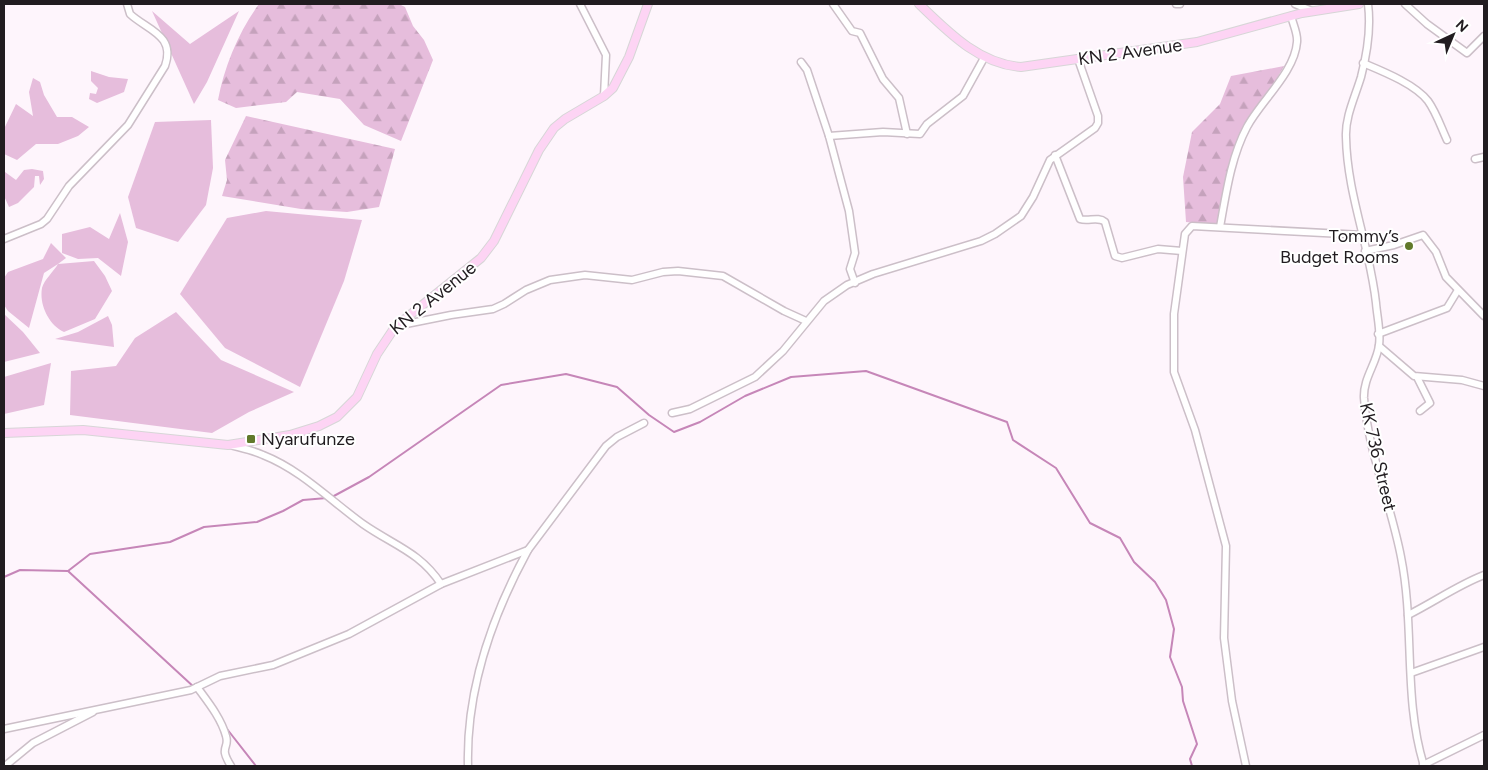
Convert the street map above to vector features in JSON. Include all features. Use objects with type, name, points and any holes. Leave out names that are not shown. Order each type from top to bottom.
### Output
[{"type":"main road","name":"KN 2 Avenue","points":[[4,433],[83,430],[228,445],[290,435],[319,426],[336,417],[357,397],[377,354],[395,327],[481,258],[494,241],[538,150],[554,128],[565,118],[604,96],[618,80],[648,4]]},
{"type":"main road","name":"KN 2 Avenue","points":[[919,4],[944,28],[984,58],[1006,66],[1078,59],[1197,42],[1312,10],[1359,4]]},
{"type":"street","points":[[4,239],[41,224],[47,219],[69,186],[128,125],[165,66],[167,59],[164,39],[130,14],[127,4]]},
{"type":"street","points":[[580,4],[606,55],[604,96]]},
{"type":"street","points":[[833,4],[852,31],[860,33],[883,79],[899,98],[907,134]]},
{"type":"street","points":[[1295,4],[1312,10]]},
{"type":"street","name":"KK 736 Street","points":[[1368,4],[1370,21],[1363,63],[1348,117],[1346,139],[1353,193],[1376,300],[1379,346],[1366,381],[1364,396],[1368,430],[1401,557],[1408,615],[1411,707],[1424,765]]},
{"type":"street","points":[[1405,4],[1426,24],[1467,53],[1484,36]]},
{"type":"street","points":[[1220,227],[1234,162],[1247,128],[1285,72],[1296,50],[1296,34],[1291,16]]},
{"type":"street","points":[[829,136],[883,132],[920,134],[927,124],[956,104],[968,90],[984,58]]},
{"type":"street","points":[[672,413],[699,405],[755,377],[783,351],[824,301],[847,285],[873,274],[981,241],[1021,216],[1032,197],[1045,167],[1055,155],[1095,128],[1098,123],[1098,116],[1078,59]]},
{"type":"street","points":[[801,62],[805,66],[829,136],[849,211],[855,253],[850,269],[855,283]]},
{"type":"street","points":[[1363,63],[1394,76],[1423,96],[1429,103],[1448,140]]},
{"type":"street","points":[[1055,155],[1080,219],[1101,219],[1105,222],[1115,256],[1122,258],[1158,248],[1182,251]]},
{"type":"street","points":[[1475,159],[1484,157]]},
{"type":"street","points":[[1246,766],[1232,700],[1224,638],[1226,546],[1195,430],[1174,372],[1174,314],[1185,234],[1192,226],[1362,235]]},
{"type":"street","points":[[1366,251],[1394,246],[1423,235],[1436,252],[1446,277],[1484,316]]},
{"type":"street","points":[[395,327],[451,315],[493,309],[526,290],[550,280],[586,275],[632,280],[663,272],[678,271],[724,276],[784,312],[806,321]]},
{"type":"street","points":[[1378,334],[1447,308],[1458,290]]},
{"type":"street","points":[[1379,346],[1407,372],[1417,377],[1462,380],[1484,386]]},
{"type":"street","points":[[1417,377],[1430,403],[1420,411]]},
{"type":"street","points":[[468,766],[467,745],[482,657],[503,601],[528,550],[606,446],[617,437],[644,423]]},
{"type":"street","points":[[228,445],[262,454],[287,467],[316,486],[364,524],[422,560],[441,584]]},
{"type":"street","points":[[4,729],[198,687],[220,676],[273,665],[349,634],[441,584],[528,550]]},
{"type":"street","points":[[1408,615],[1439,600],[1467,582],[1484,575]]},
{"type":"street","points":[[1411,673],[1484,647]]},
{"type":"street","points":[[198,687],[215,713],[226,736],[223,752],[231,766]]},
{"type":"street","points":[[5,766],[33,743],[101,708]]},
{"type":"street","points":[[1424,765],[1484,735]]},
{"type":"green space","points":[[259,4],[399,4],[405,7],[413,26],[424,40],[433,60],[401,141],[364,125],[340,99],[297,92],[286,102],[236,108],[218,100],[233,50]]},
{"type":"green space","points":[[152,11],[190,44],[239,11],[207,82],[194,104]]},
{"type":"green space","points":[[1284,66],[1257,113],[1244,125],[1235,148],[1217,225],[1186,222],[1183,177],[1192,132],[1220,104],[1231,76]]},
{"type":"green space","points":[[91,71],[109,77],[128,79],[124,92],[97,103],[89,99],[90,93],[96,94],[98,88],[91,81]]},
{"type":"green space","points":[[33,78],[40,82],[44,95],[57,117],[72,117],[89,127],[78,136],[58,144],[36,144],[17,160],[4,154],[4,129],[16,104],[33,116],[29,92]]},
{"type":"green space","points":[[246,116],[395,149],[379,207],[347,212],[301,209],[222,196],[227,180],[225,160]]},
{"type":"green space","points":[[211,120],[213,168],[206,205],[178,242],[136,228],[128,197],[155,122]]},
{"type":"green space","points":[[24,170],[43,171],[44,179],[40,185],[39,176],[35,176],[34,187],[18,203],[9,207],[4,196],[5,172],[16,180]]},
{"type":"green space","points":[[266,211],[362,220],[344,281],[300,387],[225,348],[180,294],[227,218]]},
{"type":"green space","points":[[120,213],[128,242],[121,276],[98,258],[78,259],[62,253],[62,234],[90,227],[109,239]]},
{"type":"green space","points":[[51,243],[66,258],[44,273],[29,328],[8,311],[4,305],[4,278],[8,272],[43,259]]},
{"type":"green space","points":[[94,261],[105,276],[112,291],[95,319],[64,332],[54,325],[46,314],[41,294],[43,285],[58,264]]},
{"type":"green space","points":[[176,312],[221,360],[294,392],[249,412],[212,433],[70,415],[71,371],[116,366],[135,338]]},
{"type":"green space","points":[[4,314],[23,332],[40,353],[4,362]]},
{"type":"green space","points":[[108,316],[112,325],[114,347],[55,339],[78,332]]},
{"type":"green space","points":[[51,363],[44,405],[4,414],[4,377]]},
{"type":"waterway","points":[[332,497],[369,477],[501,385],[566,374],[617,387],[649,415],[674,432],[700,422],[745,396],[791,377],[866,371],[1007,422],[1013,440],[1056,468],[1090,523],[1120,538],[1134,562],[1155,582],[1166,600],[1174,629],[1170,657],[1182,687],[1183,701],[1197,744],[1190,759],[1192,766]]},
{"type":"waterway","points":[[68,571],[90,554],[170,542],[204,527],[257,522],[303,500],[327,498]]},
{"type":"waterway","points":[[4,577],[20,570],[68,571],[195,688]]},
{"type":"waterway","points":[[227,729],[256,766]]},
{"type":"place","name":"Tommy’s Budget Rooms","points":[[1409,246]]},
{"type":"place","name":"Nyarufunze","points":[[251,439]]}]
